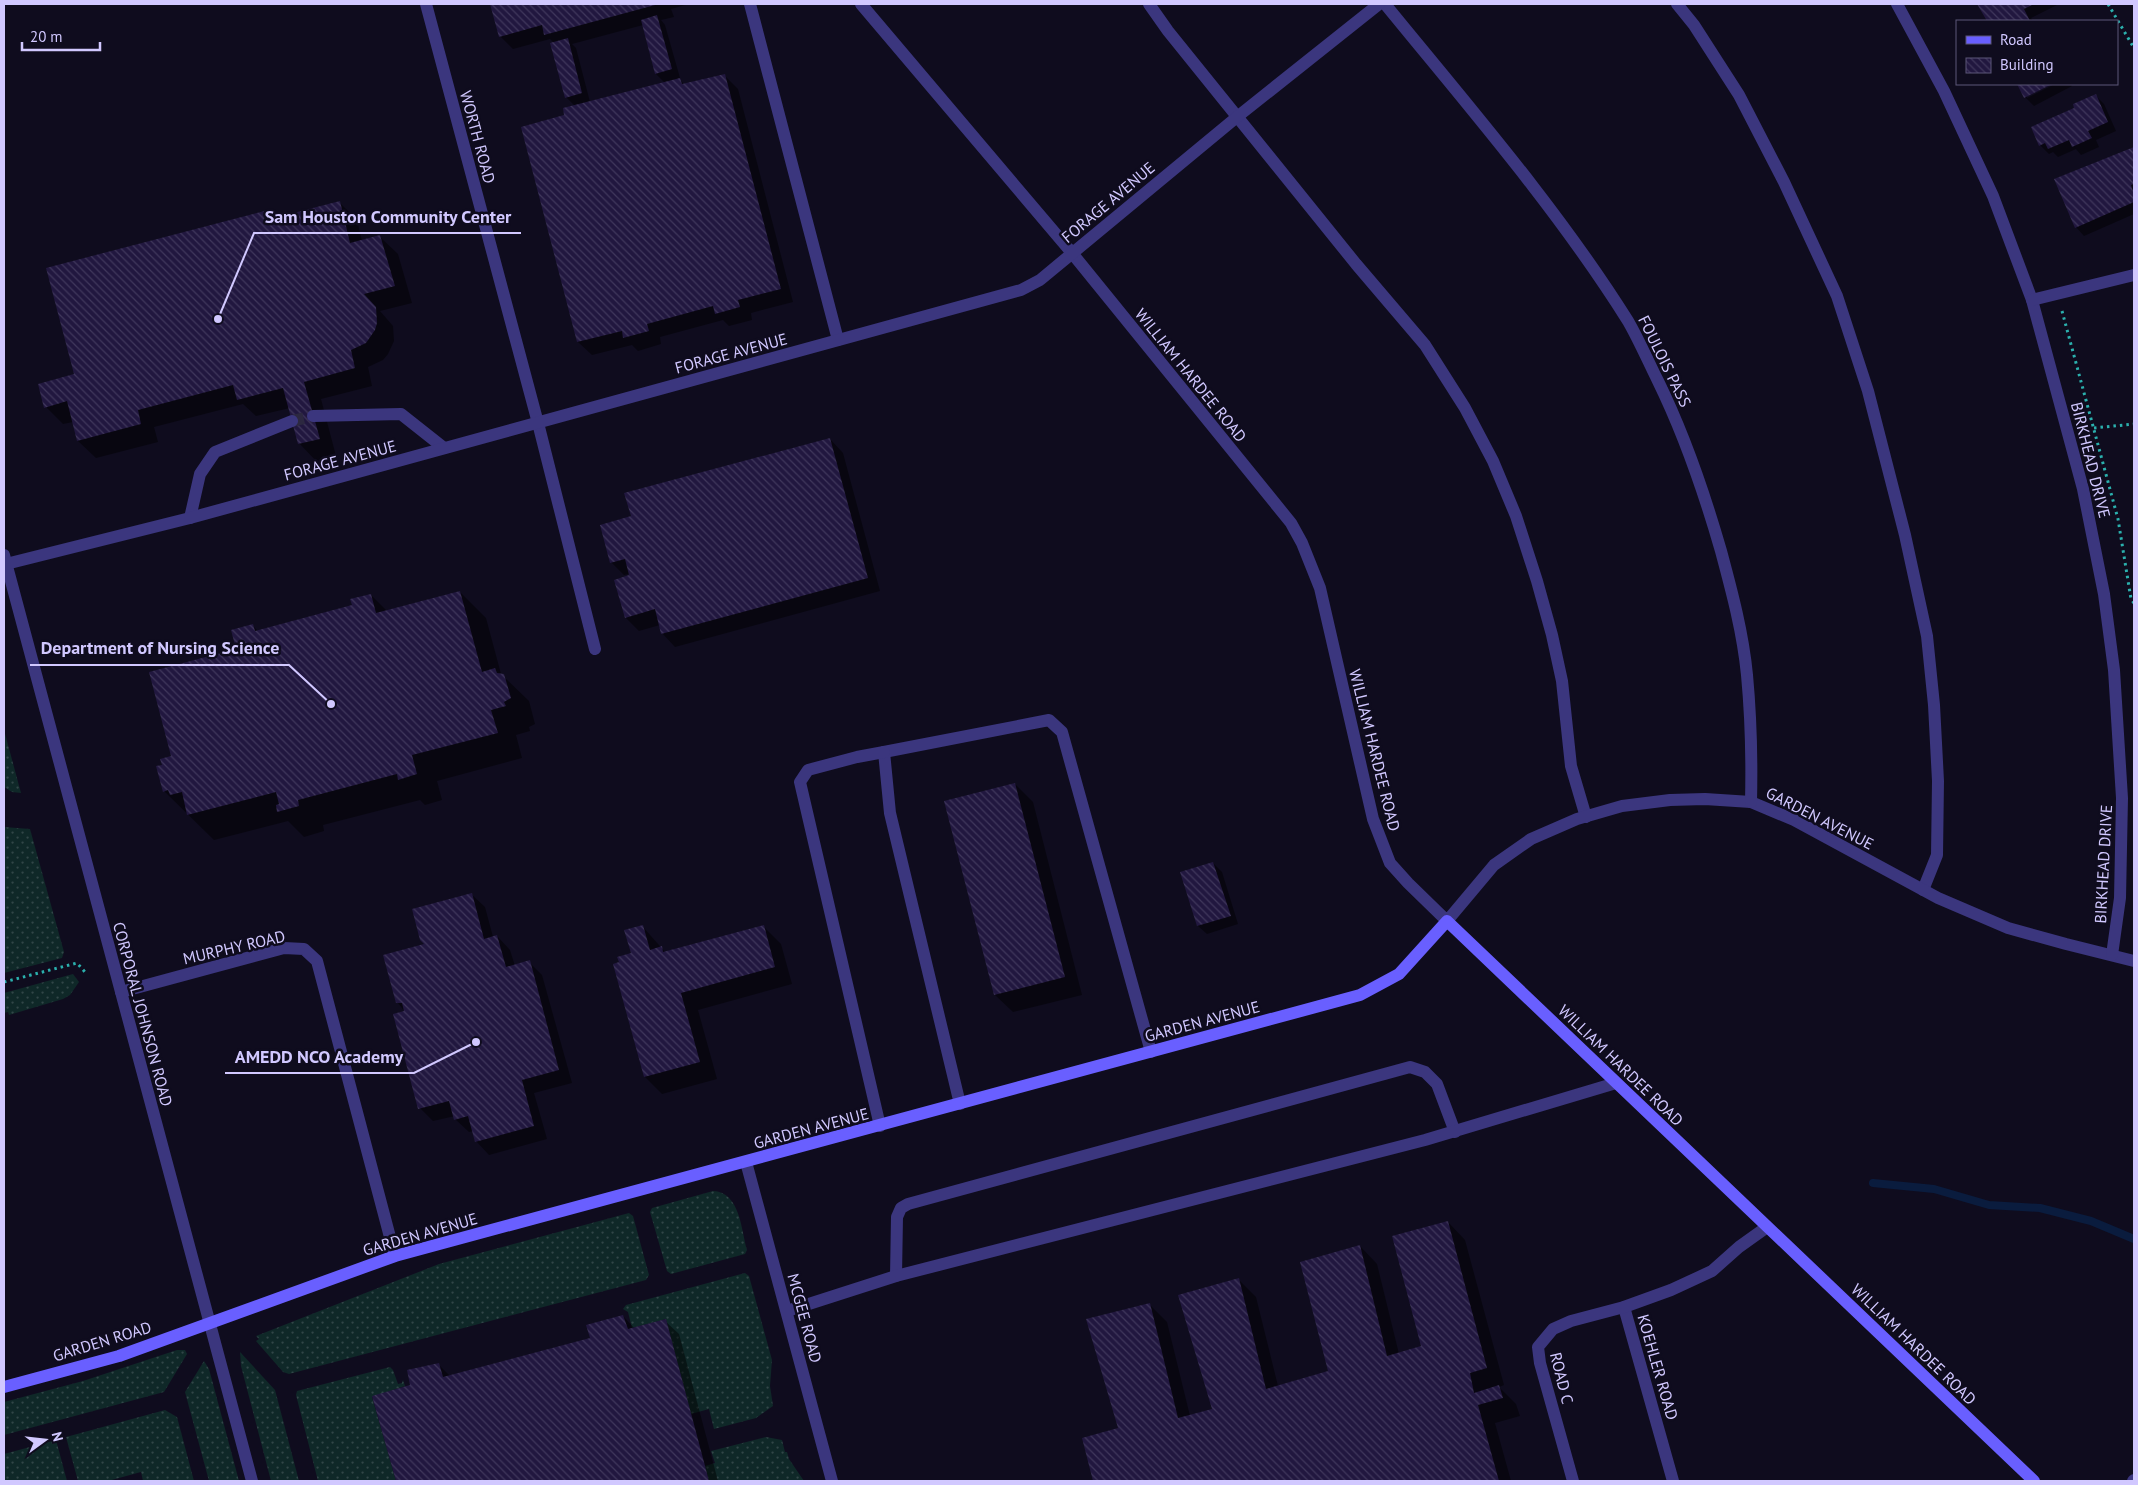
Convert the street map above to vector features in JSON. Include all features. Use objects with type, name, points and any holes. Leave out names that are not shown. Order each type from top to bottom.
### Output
[{"type":"street","name":"WORTH ROAD","points":[[426,4],[538,423],[595,649]]},
{"type":"street","points":[[750,4],[838,340]]},
{"type":"street","name":"WILLIAM HARDEE ROAD","points":[[861,4],[1072,253],[1284,516],[1298,537],[1320,588],[1372,819],[1390,863],[1447,921],[2034,1481]]},
{"type":"street","points":[[1149,4],[1168,31],[1237,117],[1356,264],[1425,345],[1465,408],[1493,461],[1516,516],[1552,635],[1562,681],[1571,766],[1586,817]]},
{"type":"street","name":"FORAGE AVENUE","points":[[5,559],[190,518],[1021,290],[1040,280],[1237,117],[1379,4]]},
{"type":"street","name":"FOULOIS PASS","points":[[1386,4],[1519,168],[1577,244],[1629,323],[1665,396],[1693,459],[1727,572],[1738,619],[1747,673],[1752,739],[1751,802]]},
{"type":"street","points":[[1678,4],[1694,25],[1738,95],[1784,182],[1837,296],[1868,391],[1906,535],[1927,636],[1934,705],[1938,781],[1937,856],[1923,890]]},
{"type":"street","name":"BIRKHEAD DRIVE","points":[[1897,4],[1944,90],[1989,187],[2032,300],[2083,489],[2104,594],[2114,670],[2122,798],[2120,898],[2112,955]]},
{"type":"street","points":[[2032,300],[2134,275]]},
{"type":"street","points":[[313,416],[401,414],[444,448]]},
{"type":"street","points":[[190,518],[200,474],[215,452],[292,422]]},
{"type":"street","name":"CORPORAL JOHNSON ROAD","points":[[5,559],[252,1481]]},
{"type":"street","points":[[880,1126],[800,782],[808,770],[858,757],[1050,720],[1062,732],[1151,1052]]},
{"type":"street","points":[[884,752],[890,812],[960,1104]]},
{"type":"street","name":"GARDEN AVENUE","points":[[209,1322],[395,1256],[1360,995],[1399,974],[1494,865],[1531,839],[1586,817],[1622,806],[1670,800],[1705,799],[1751,802],[1794,820],[1923,890],[2008,928],[2134,961]]},
{"type":"street","name":"MURPHY ROAD","points":[[121,992],[284,948],[304,949],[317,961],[395,1256]]},
{"type":"street","points":[[896,1276],[897,1217],[901,1208],[908,1204],[1410,1067],[1426,1072],[1437,1084],[1455,1132]]},
{"type":"street","points":[[787,1311],[896,1276],[1455,1132],[1616,1082]]},
{"type":"street","name":"MCGEE ROAD","points":[[746,1162],[832,1481]]},
{"type":"street","name":"KOEHLER ROAD","points":[[1673,1481],[1624,1306],[1670,1290],[1712,1271],[1739,1247],[1767,1227]]},
{"type":"street","name":"ROAD C","points":[[1573,1481],[1540,1363],[1538,1347],[1553,1329],[1571,1321],[1624,1306]]},
{"type":"street","name":"GARDEN ROAD","points":[[4,1387],[119,1356],[209,1322]]},
{"type":"path","points":[[2108,4],[2117,20]]},
{"type":"path","points":[[2118,21],[2134,48]]},
{"type":"path","points":[[2056,294],[2118,519],[2131,599],[2134,603]]},
{"type":"path","points":[[2094,428],[2134,424]]},
{"type":"path","points":[[4,982],[77,963],[85,972]]},
{"type":"green space","points":[[4,730],[21,793],[12,792],[4,787]]},
{"type":"green space","points":[[4,827],[30,829],[64,952],[62,958],[4,973]]},
{"type":"green space","points":[[73,974],[79,982],[70,995],[63,999],[9,1015],[8,1012],[4,1013],[4,993]]},
{"type":"green space","points":[[713,1191],[722,1193],[734,1205],[741,1222],[747,1250],[745,1254],[671,1274],[667,1271],[650,1212],[652,1208]]},
{"type":"green space","points":[[629,1213],[633,1216],[649,1275],[646,1280],[289,1374],[283,1372],[256,1341],[259,1339],[256,1336],[439,1264]]},
{"type":"green space","points":[[745,1273],[749,1276],[772,1360],[770,1386],[773,1406],[756,1418],[714,1429],[709,1409],[691,1414],[666,1319],[632,1328],[628,1312],[623,1309],[626,1305]]},
{"type":"green space","points":[[177,1350],[185,1350],[187,1354],[164,1392],[4,1435],[4,1402],[83,1381]]},
{"type":"green space","points":[[240,1352],[275,1390],[299,1481],[271,1481],[241,1366]]},
{"type":"green space","points":[[204,1361],[209,1369],[239,1481],[209,1481],[185,1392]]},
{"type":"green space","points":[[390,1367],[398,1384],[402,1383],[403,1380],[405,1386],[372,1397],[396,1481],[318,1481],[296,1395],[297,1391]]},
{"type":"green space","points":[[165,1410],[177,1417],[194,1481],[143,1481],[141,1472],[108,1481],[78,1481],[66,1437]]},
{"type":"green space","points":[[766,1437],[782,1440],[785,1452],[787,1452],[789,1459],[804,1481],[709,1481],[705,1466],[715,1463],[711,1451]]},
{"type":"green space","points":[[56,1440],[67,1481],[4,1481],[4,1454]]},
{"type":"building","points":[[490,4],[659,4],[544,35],[542,25],[499,37]]},
{"type":"building","points":[[1977,4],[2034,4],[2024,9],[2030,20],[1986,20]]},
{"type":"building","points":[[657,15],[672,69],[655,74],[641,20]]},
{"type":"building","points":[[568,38],[582,93],[565,98],[550,43]]},
{"type":"building","points":[[725,74],[781,289],[738,300],[740,307],[715,314],[713,306],[647,324],[649,331],[623,338],[622,331],[577,342],[521,127],[564,115],[563,108],[680,78],[682,84]]},
{"type":"building","points":[[2018,85],[2050,85],[2024,98]]},
{"type":"building","points":[[2096,94],[2108,122],[2088,131],[2092,138],[2072,147],[2069,140],[2048,149],[2045,143],[2039,146],[2031,127],[2074,108],[2073,104]]},
{"type":"building","points":[[2134,147],[2134,184],[2131,185],[2134,202],[2075,228],[2054,179]]},
{"type":"building","points":[[340,201],[350,243],[380,235],[395,286],[364,294],[376,307],[377,323],[375,330],[366,343],[351,350],[355,368],[304,382],[320,439],[298,444],[283,388],[237,400],[233,385],[138,410],[141,424],[77,441],[67,401],[44,408],[38,384],[74,374],[46,268],[268,210],[270,219]]},
{"type":"building","points":[[830,438],[868,578],[661,634],[655,609],[625,618],[614,580],[629,575],[625,559],[610,563],[600,525],[631,516],[624,493]]},
{"type":"building","points":[[460,591],[482,672],[495,668],[497,673],[504,674],[511,698],[504,702],[506,706],[491,710],[498,733],[412,755],[417,774],[398,780],[397,774],[298,800],[299,806],[277,812],[276,805],[279,804],[276,792],[187,815],[182,792],[170,795],[168,790],[163,792],[156,766],[162,765],[160,759],[171,756],[149,672],[236,649],[231,630],[253,624],[255,631],[352,605],[350,599],[371,594],[376,613]]},
{"type":"building","points":[[1015,783],[1065,977],[994,995],[944,801]]},
{"type":"building","points":[[1213,862],[1231,916],[1197,926],[1180,872]]},
{"type":"building","points":[[472,893],[484,939],[497,935],[506,967],[530,960],[559,1070],[522,1080],[534,1126],[475,1142],[468,1116],[454,1120],[449,1101],[418,1109],[393,1014],[404,1011],[402,1003],[396,1003],[383,955],[424,944],[420,940],[412,909]]},
{"type":"building","points":[[643,925],[650,950],[662,946],[663,952],[764,925],[775,967],[681,993],[700,1062],[644,1077],[613,964],[619,962],[617,957],[631,953],[624,930]]},
{"type":"building","points":[[1448,1221],[1487,1368],[1470,1373],[1474,1393],[1499,1385],[1503,1398],[1478,1405],[1499,1481],[1093,1481],[1082,1438],[1118,1428],[1086,1319],[1150,1303],[1178,1418],[1212,1409],[1178,1295],[1239,1278],[1266,1389],[1328,1371],[1300,1262],[1360,1245],[1387,1356],[1421,1346],[1392,1236]]},
{"type":"building","points":[[623,1315],[628,1329],[666,1319],[709,1481],[396,1481],[372,1396],[410,1385],[407,1370],[439,1363],[443,1377],[590,1338],[586,1325]]},
{"type":"waterway","points":[[1873,1183],[1934,1189],[1989,1205],[2040,1208],[2091,1221],[2134,1239]]},
{"type":"tunnel","points":[[292,421],[313,416]]},
{"type":"place","name":"Sam Houston Community Center","points":[[218,319]]},
{"type":"place","name":"Department of Nursing Science","points":[[331,704]]},
{"type":"place","name":"AMEDD NCO Academy","points":[[476,1042]]}]
